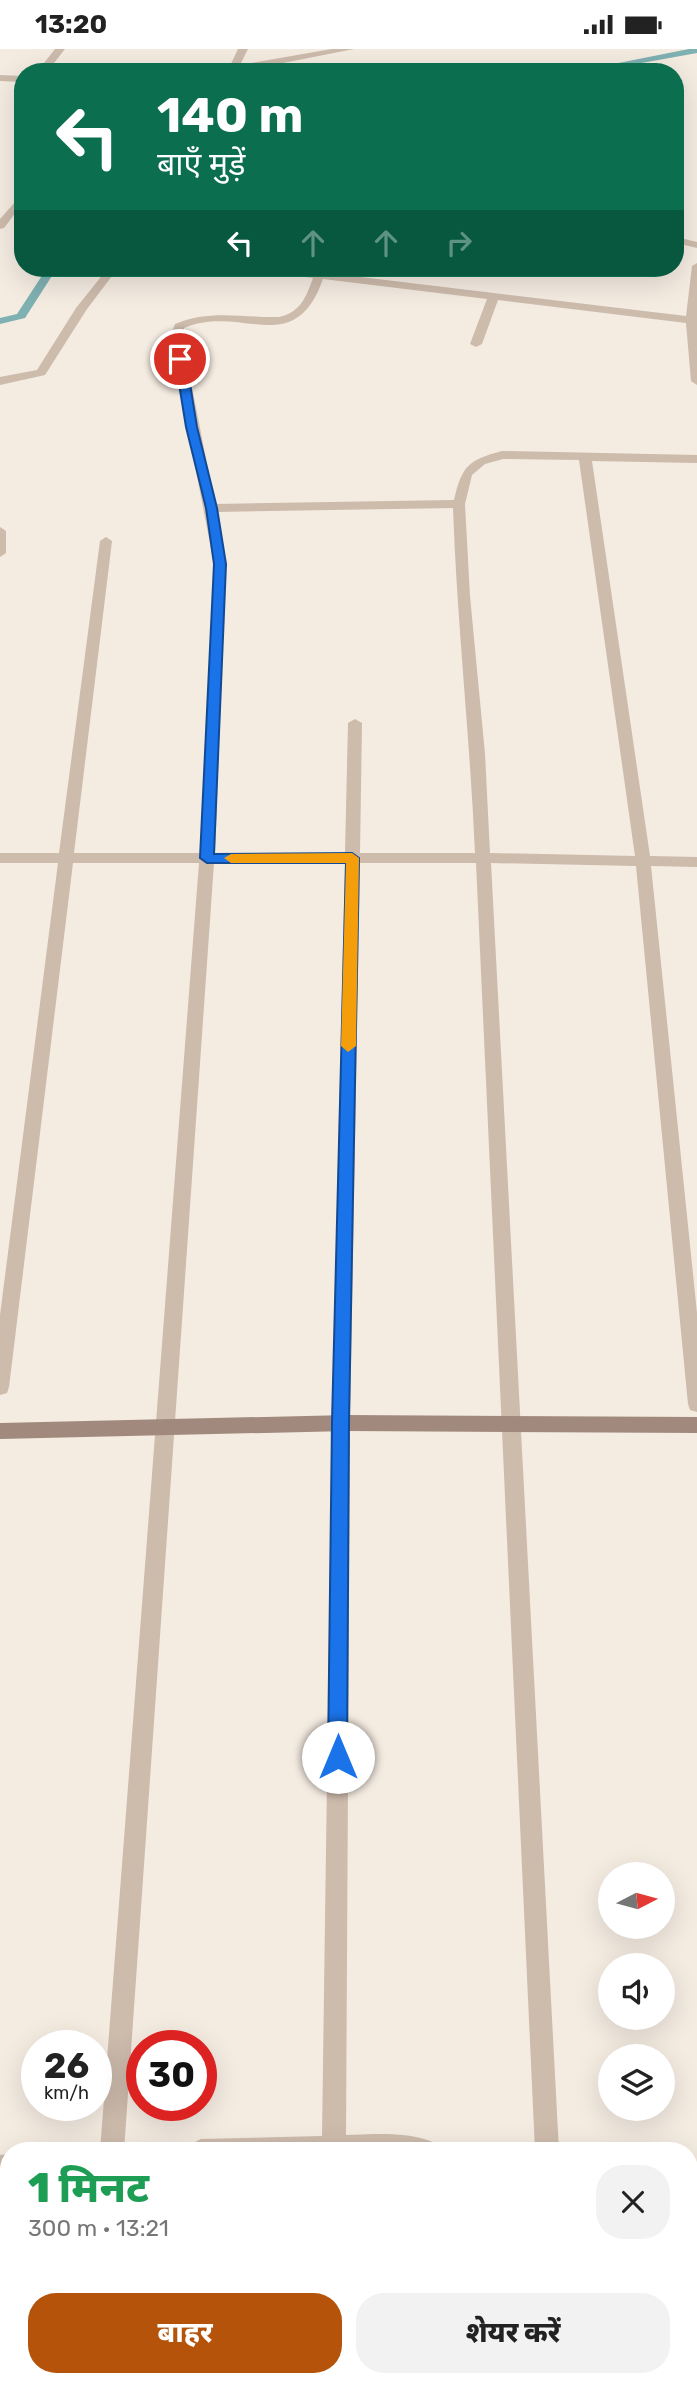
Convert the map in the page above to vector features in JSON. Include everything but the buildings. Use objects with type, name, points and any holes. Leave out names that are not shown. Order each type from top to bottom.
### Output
[{"type":"street","points":[[49,63],[60,49]]},
{"type":"street","points":[[271,63],[348,49]]},
{"type":"street","points":[[1,222],[14,207]]},
{"type":"street","points":[[697,266],[691,320],[697,381]]},
{"type":"street","points":[[0,381],[41,373],[82,308],[106,277]]},
{"type":"street","points":[[113,2142],[163,1424],[207,858],[220,564],[176,337],[179,326],[189,319],[204,316],[261,321],[293,316],[304,310],[318,277]]},
{"type":"street","points":[[336,277],[691,320]]},
{"type":"street","points":[[476,344],[494,295]]},
{"type":"street","points":[[547,2142],[478,754],[463,596],[459,505],[466,474],[481,461],[502,455],[697,460]]},
{"type":"street","points":[[585,457],[643,861],[697,1404]]},
{"type":"street","points":[[211,508],[459,505]]},
{"type":"street","points":[[0,531],[0,553]]},
{"type":"street","points":[[0,1387],[106,541]]},
{"type":"street","points":[[334,2142],[341,1422],[355,723]]},
{"type":"street","points":[[0,858],[483,858],[697,862]]},
{"type":"street","points":[[0,1431],[163,1424],[341,1422],[697,1426]]},
{"type":"waterway","points":[[626,63],[697,50]]},
{"type":"waterway","points":[[0,321],[21,316],[46,277]]},
{"type":"slow traffic","points":[[231,858],[352,858],[348,1046]]},
{"type":"route","points":[[180,359],[220,564],[207,858],[352,858],[341,1422],[338,1757]]}]
